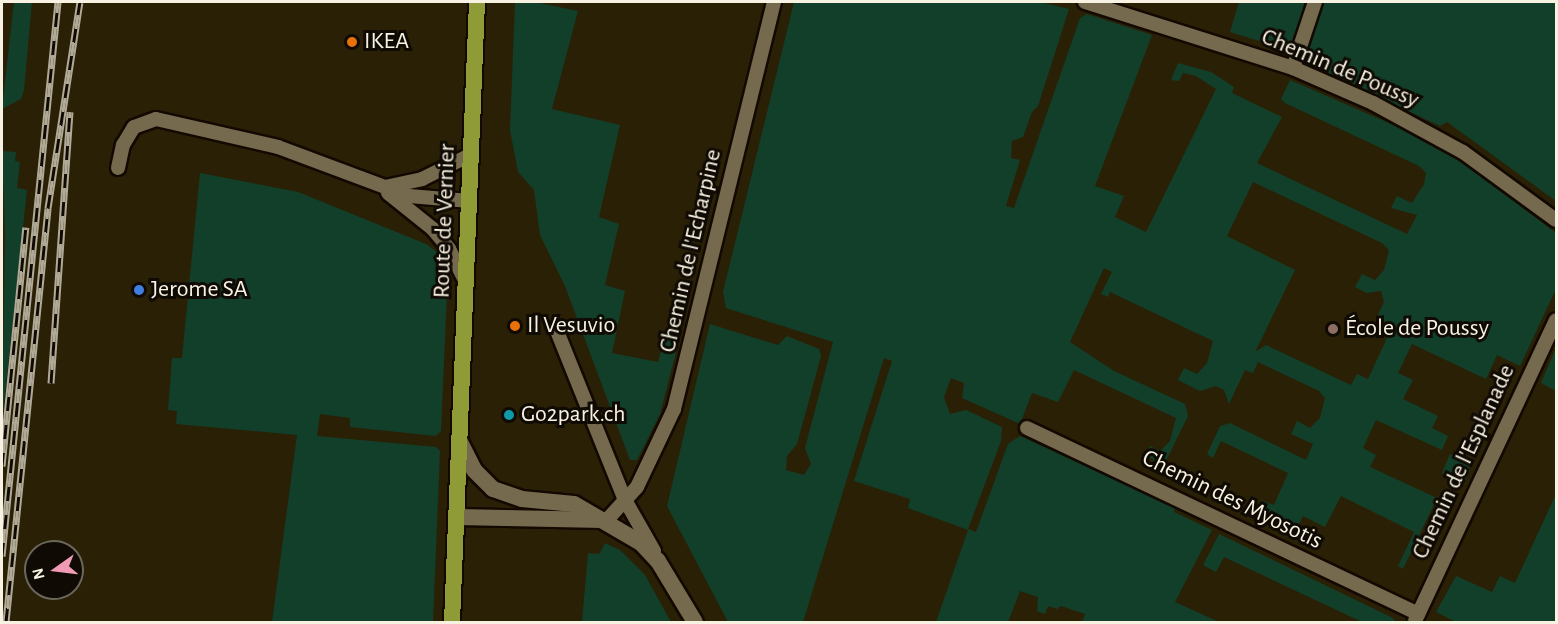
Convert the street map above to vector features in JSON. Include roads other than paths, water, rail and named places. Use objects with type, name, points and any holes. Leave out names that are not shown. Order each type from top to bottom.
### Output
[{"type":"main road","name":"Route de Vernier","points":[[452,622],[477,2]]},
{"type":"street","name":"Chemin de l'Echarpine","points":[[606,521],[625,500],[659,447],[674,409],[774,2]]},
{"type":"street","name":"Chemin de Poussy","points":[[1084,2],[1293,69],[1424,129],[1463,152],[1557,220]]},
{"type":"street","points":[[1293,69],[1315,2]]},
{"type":"street","points":[[118,168],[123,145],[134,127],[156,119],[278,147],[381,188],[408,195],[470,201]]},
{"type":"street","points":[[381,188],[422,179],[472,154]]},
{"type":"street","points":[[381,188],[432,229],[449,249],[467,285]]},
{"type":"street","name":"Chemin de l'Esplanade","points":[[1416,618],[1557,320]]},
{"type":"street","points":[[557,331],[625,500],[658,561]]},
{"type":"street","name":"Chemin des Myosotis","points":[[1027,428],[1416,618]]},
{"type":"street","name":"Route de Vernier","points":[[460,442],[474,470],[493,489],[522,499],[574,504],[641,543],[658,561],[694,622]]},
{"type":"street","points":[[457,517],[606,521]]},
{"type":"railway","points":[[2,556],[58,2]]},
{"type":"railway","points":[[6,622],[48,208],[80,2]]},
{"type":"railway","points":[[51,383],[70,112]]},
{"type":"railway","points":[[2,466],[26,227]]},
{"type":"place","name":"IKEA","points":[[352,42]]},
{"type":"place","name":"Jerome SA","points":[[139,290]]},
{"type":"place","name":"Il Vesuvio","points":[[515,326]]},
{"type":"place","name":"École de Poussy","points":[[1333,329]]},
{"type":"place","name":"Go2park.ch","points":[[509,415]]}]
